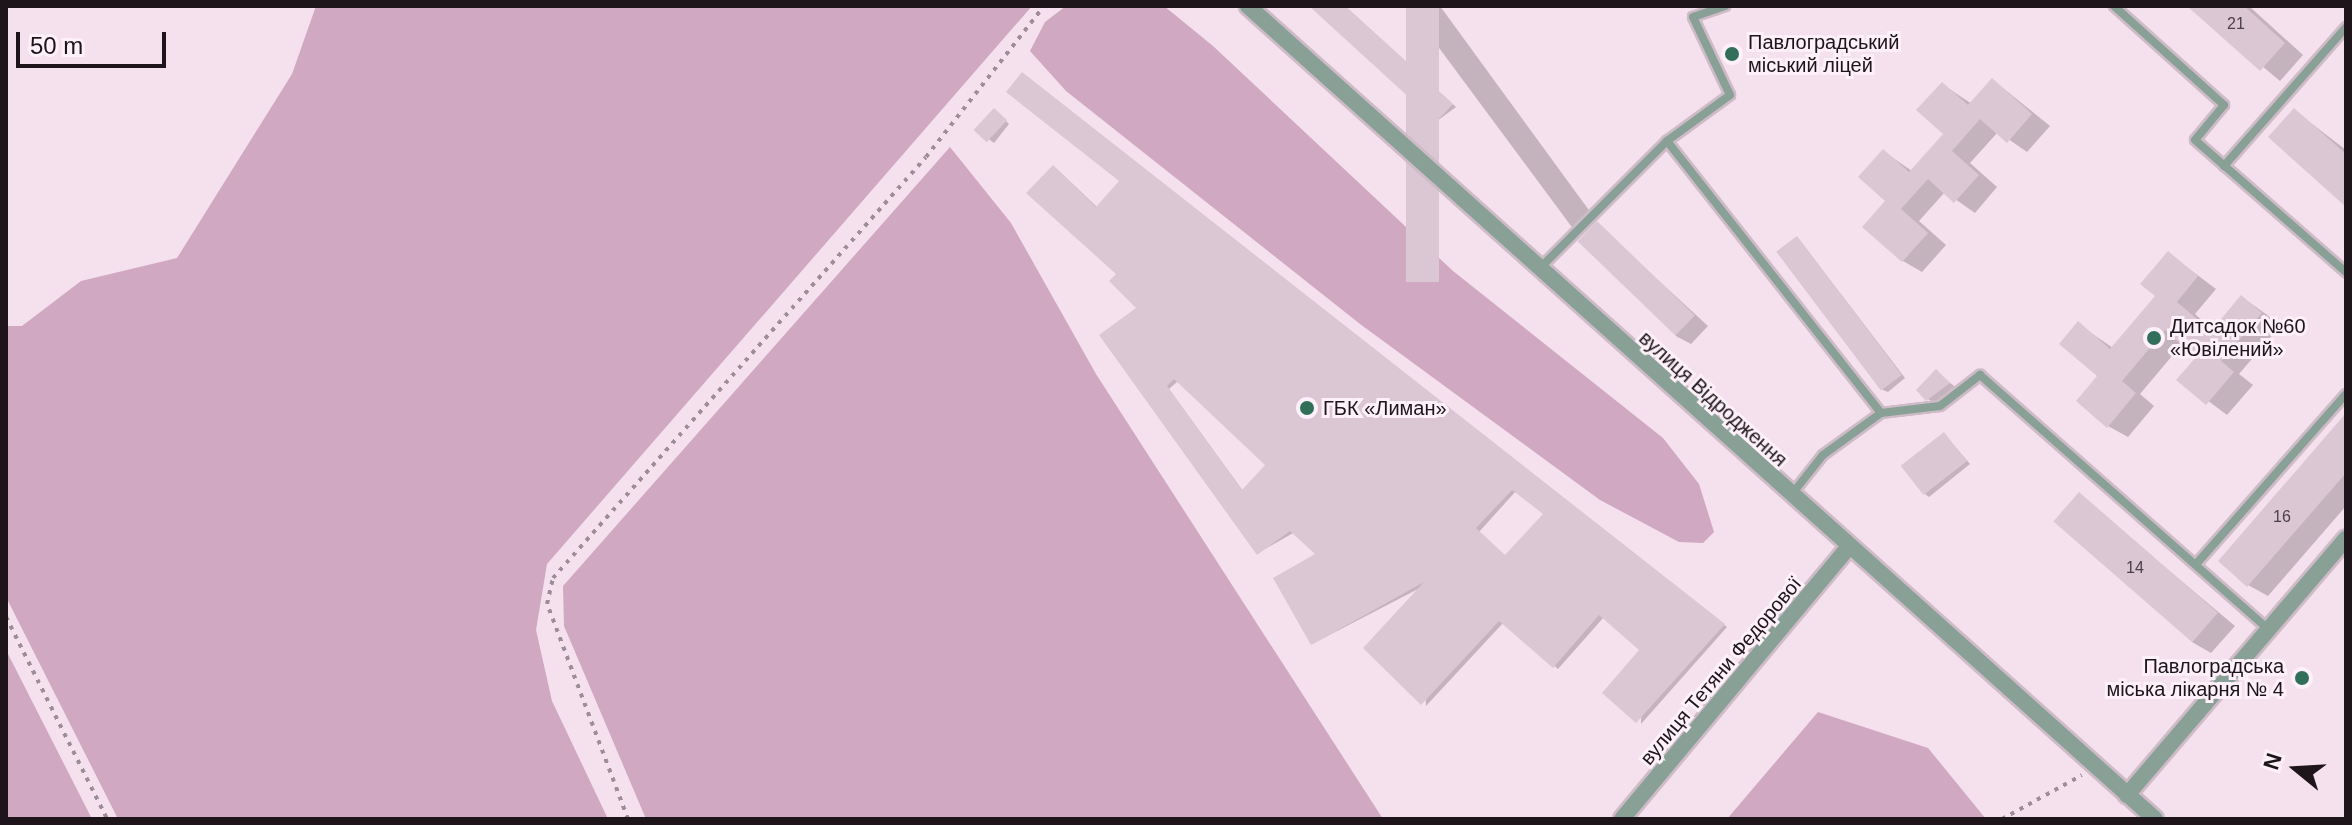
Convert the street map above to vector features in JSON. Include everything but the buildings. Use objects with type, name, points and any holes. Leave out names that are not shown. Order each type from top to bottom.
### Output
[{"type":"street","name":"вулиця Відродження","points":[[1248,6],[1538,270],[2155,819]]},
{"type":"street","points":[[2127,795],[2266,627],[2346,539]]},
{"type":"street","name":"вулиця Тетяни Федорової","points":[[1622,819],[1849,547]]},
{"type":"lane","points":[[1538,270],[1667,141],[1730,95],[1693,17],[1725,6]]},
{"type":"lane","points":[[2114,6],[2224,105],[2195,140],[2346,272]]},
{"type":"lane","points":[[2224,166],[2346,27]]},
{"type":"lane","points":[[1667,141],[1881,413]]},
{"type":"lane","points":[[1791,495],[1823,455],[1881,413],[1940,406],[1980,375],[2198,562],[2266,627]]},
{"type":"lane","points":[[2198,562],[2346,394]]},
{"type":"path","points":[[628,819],[547,604],[553,578],[926,157],[1044,6]]},
{"type":"path","points":[[6,617],[107,819]]},
{"type":"path","points":[[2002,819],[2072,784],[2091,764]]},
{"type":"shaded area","points":[[316,6],[1032,6],[547,564],[536,630],[552,701],[608,819],[118,819],[6,597],[6,326],[22,326],[81,281],[177,258],[292,74]]},
{"type":"shaded area","points":[[1066,6],[1164,6],[1213,46],[1453,271],[1663,438],[1699,484],[1714,532],[1703,543],[1679,542],[1600,500],[1360,324],[1066,91],[1030,51],[1045,22]]},
{"type":"shaded area","points":[[950,147],[1011,223],[1096,374],[1383,819],[646,819],[564,626],[563,586]]},
{"type":"shaded area","points":[[6,650],[92,819],[6,819]]},
{"type":"shaded area","points":[[1818,712],[1928,748],[1986,819],[1727,819]]},
{"type":"place","name":"Павлоградський міський ліцей","points":[[1732,54]]},
{"type":"place","name":"Дитсадок №60 «Ювілений»","points":[[2154,338]]},
{"type":"place","name":"ГБК «Лиман»","points":[[1307,408]]},
{"type":"place","name":"Павлоградська міська лікарня № 4","points":[[2302,678]]}]
